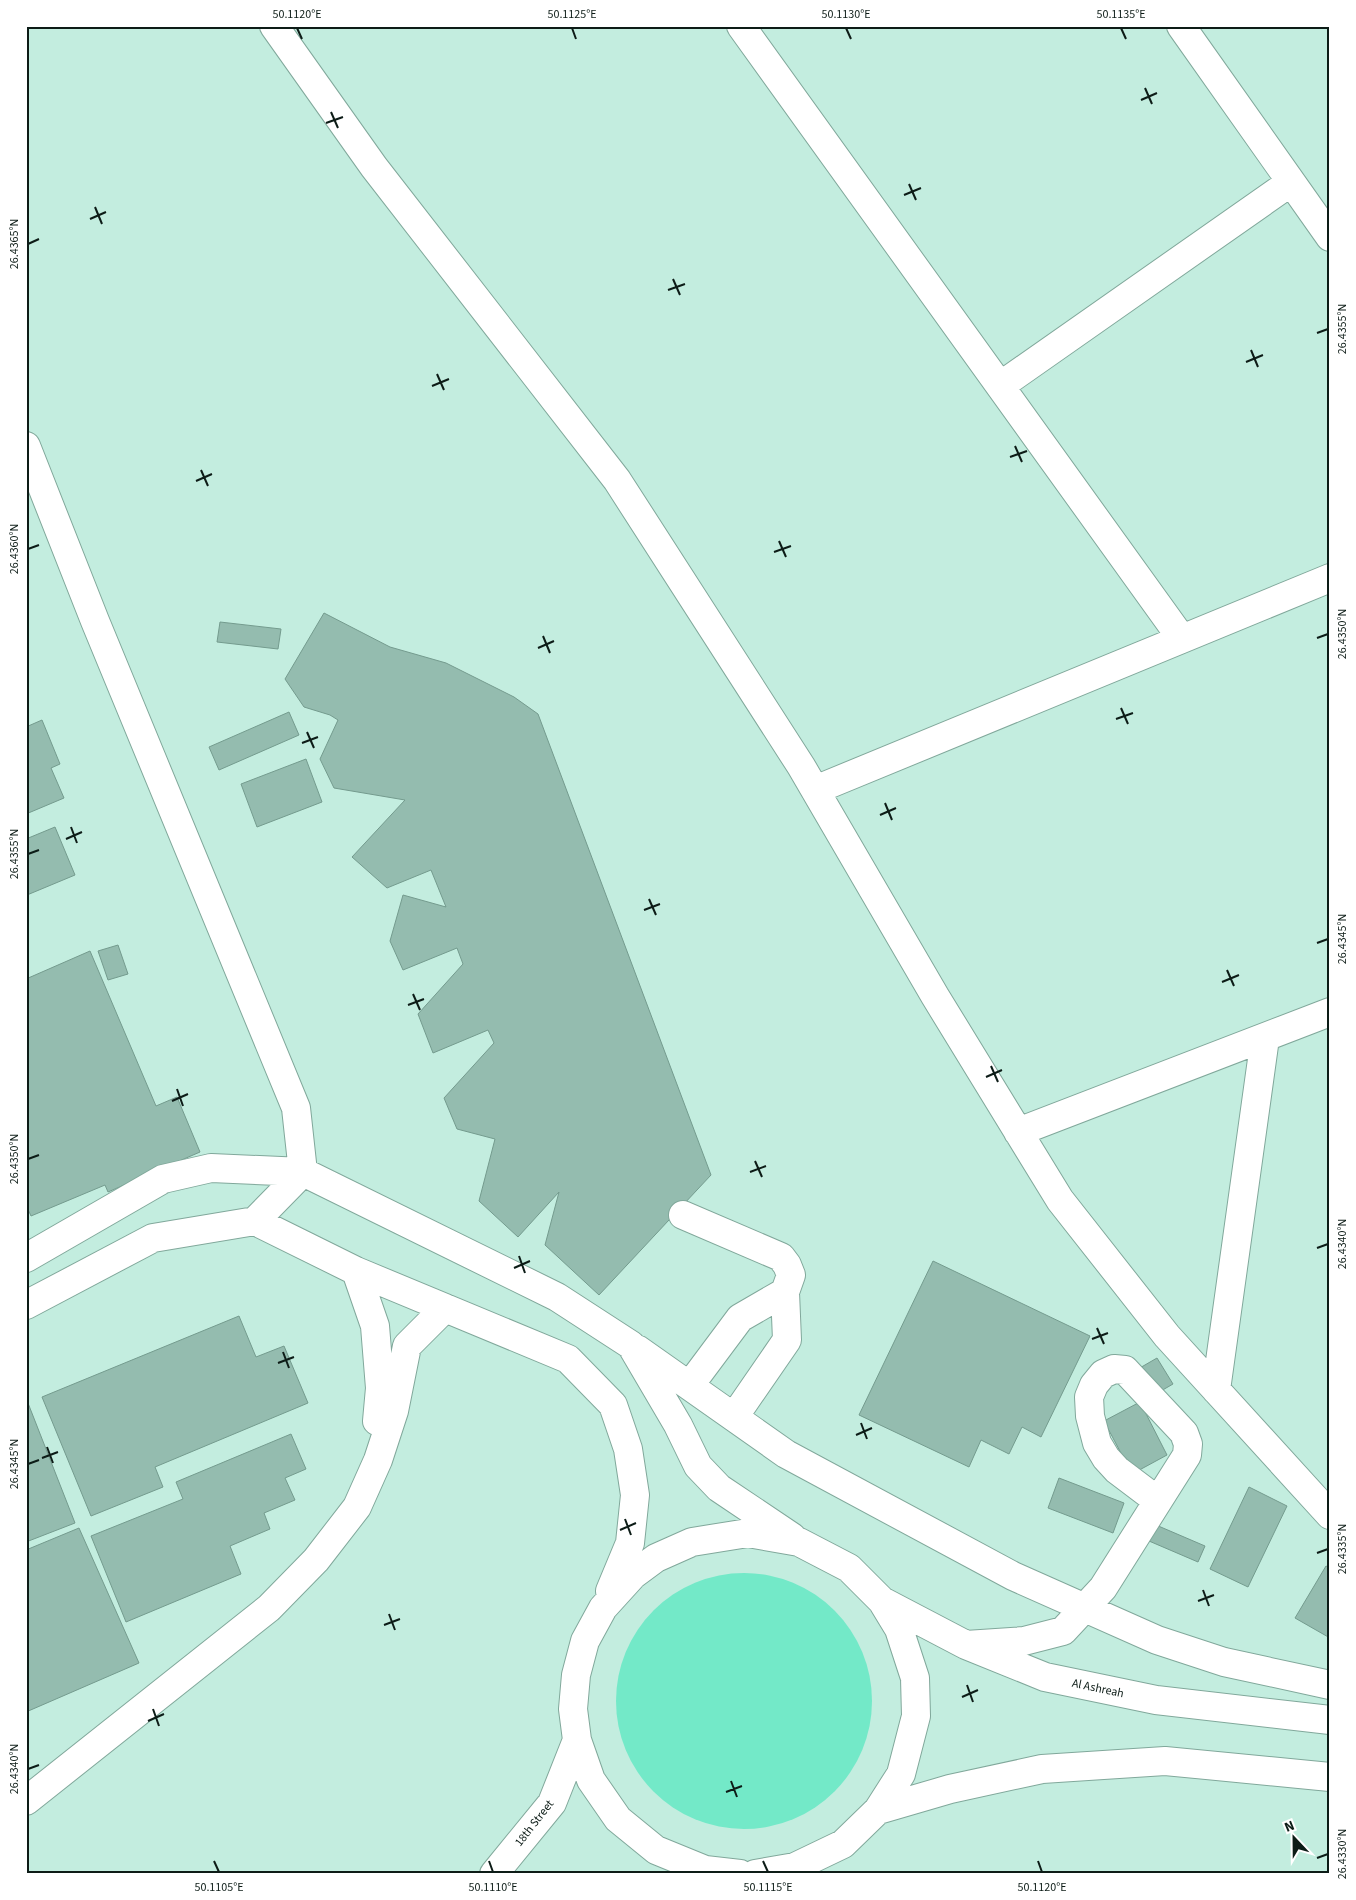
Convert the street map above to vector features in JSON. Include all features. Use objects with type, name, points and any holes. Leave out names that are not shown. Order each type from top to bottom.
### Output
[{"type":"street","points":[[274,26],[374,167],[617,480],[815,790],[930,988],[1060,1200],[1167,1336],[1330,1515]]},
{"type":"street","points":[[742,26],[1182,639]]},
{"type":"street","points":[[1181,26],[1330,237]]},
{"type":"street","points":[[1000,386],[1291,182]]},
{"type":"street","points":[[26,446],[95,621],[296,1108],[303,1172],[256,1222]]},
{"type":"street","points":[[815,790],[1330,578]]},
{"type":"street","points":[[1018,1132],[1330,1012]]},
{"type":"street","points":[[1216,1390],[1265,1038]]},
{"type":"street","points":[[26,1258],[162,1179],[211,1168],[303,1172],[557,1297],[690,1385],[786,1454],[1013,1576],[1157,1640],[1224,1662],[1330,1685]]},
{"type":"street","points":[[683,1215],[781,1257],[791,1275],[785,1292],[787,1340],[734,1417]]},
{"type":"street","points":[[26,1305],[153,1238],[256,1222],[356,1270],[568,1359],[613,1405],[628,1449],[635,1495],[630,1543],[603,1608],[585,1641],[576,1675],[573,1709],[577,1740],[591,1780],[618,1819],[656,1850],[699,1872],[740,1874]]},
{"type":"street","points":[[26,1779],[288,1572],[328,1528],[351,1488],[367,1454],[376,1424],[380,1388],[375,1326],[356,1270]]},
{"type":"street","points":[[690,1385],[740,1318],[785,1292]]},
{"type":"street","points":[[26,1801],[269,1608],[316,1560],[357,1507],[378,1460],[394,1412],[407,1346],[445,1308]]},
{"type":"street","points":[[631,1345],[678,1425],[698,1466],[719,1488],[800,1542],[849,1568],[882,1601],[899,1629],[914,1678],[916,1716],[900,1774],[878,1810],[843,1844],[795,1867],[755,1874]]},
{"type":"street","points":[[966,1645],[1024,1641],[1063,1631],[1103,1588],[1158,1501],[1187,1455],[1188,1444],[1184,1433],[1125,1370],[1114,1369],[1104,1374],[1094,1385],[1089,1397],[1090,1416],[1097,1443],[1106,1458],[1117,1470],[1158,1501]]},
{"type":"street","points":[[603,1608],[633,1575],[656,1558],[692,1542],[748,1533],[800,1542]]},
{"type":"street","name":"Al Ashreah","points":[[882,1601],[966,1645],[1045,1677],[1156,1700],[1330,1720]]},
{"type":"street","name":"18th Street","points":[[494,1874],[552,1802],[577,1740]]},
{"type":"street","points":[[878,1810],[950,1789],[1042,1769],[1165,1761],[1330,1777]]},
{"type":"green space","points":[[744,1573],[781,1579],[804,1588],[825,1602],[843,1620],[862,1652],[869,1676],[872,1701],[866,1738],[857,1761],[843,1782],[825,1800],[793,1819],[769,1826],[744,1829],[707,1823],[684,1814],[663,1800],[645,1782],[626,1750],[619,1726],[616,1701],[622,1664],[631,1641],[645,1620],[663,1602],[695,1583],[719,1576]]},
{"type":"building","points":[[324,613],[390,647],[446,663],[514,697],[538,714],[711,1175],[599,1295],[545,1245],[559,1192],[518,1237],[479,1201],[495,1139],[457,1129],[444,1098],[494,1043],[488,1030],[433,1053],[418,1014],[463,964],[457,948],[403,970],[390,941],[403,895],[446,907],[431,870],[387,888],[352,857],[405,800],[334,788],[320,759],[338,720],[330,715],[304,707],[285,679]]},
{"type":"building","points":[[220,622],[281,629],[278,649],[217,642]]},
{"type":"building","points":[[289,712],[299,735],[219,770],[209,747]]},
{"type":"building","points":[[42,720],[60,764],[51,768],[64,798],[26,814],[26,727]]},
{"type":"building","points":[[306,759],[322,802],[257,827],[241,784]]},
{"type":"building","points":[[55,827],[75,875],[27,895],[26,839]]},
{"type":"building","points":[[118,945],[128,974],[108,980],[98,951]]},
{"type":"building","points":[[90,951],[156,1106],[177,1097],[200,1152],[108,1192],[105,1185],[31,1216],[26,1205],[26,979]]},
{"type":"building","points":[[933,1261],[1090,1336],[1041,1437],[1022,1427],[1009,1454],[981,1440],[969,1467],[859,1415]]},
{"type":"building","points":[[239,1316],[256,1357],[284,1346],[308,1403],[155,1467],[163,1487],[91,1516],[42,1397]]},
{"type":"building","points":[[1157,1358],[1173,1384],[1154,1395],[1138,1369]]},
{"type":"building","points":[[26,1398],[75,1523],[26,1542]]},
{"type":"building","points":[[1140,1402],[1167,1455],[1132,1474],[1104,1421]]},
{"type":"building","points":[[291,1434],[306,1469],[285,1478],[295,1500],[264,1513],[270,1529],[230,1546],[241,1574],[126,1622],[91,1536],[183,1499],[176,1482]]},
{"type":"building","points":[[1059,1478],[1124,1503],[1113,1533],[1048,1508]]},
{"type":"building","points":[[1249,1487],[1287,1506],[1248,1587],[1210,1569]]},
{"type":"building","points":[[1149,1522],[1205,1546],[1198,1562],[1142,1538]]},
{"type":"building","points":[[79,1528],[139,1663],[26,1712],[26,1550]]},
{"type":"building","points":[[1326,1566],[1330,1568],[1330,1638],[1295,1618]]}]
